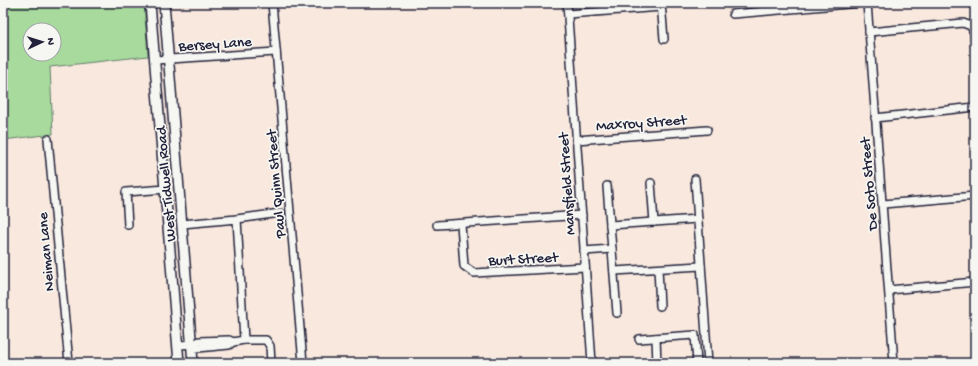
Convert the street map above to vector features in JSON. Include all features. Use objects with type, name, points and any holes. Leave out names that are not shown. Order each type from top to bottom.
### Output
[{"type":"main road","name":"West Tidwell Road","points":[[150,3],[179,363]]},
{"type":"main road","name":"West Tidwell Road","points":[[164,3],[176,151],[186,223],[195,345],[193,363]]},
{"type":"main road","points":[[163,153],[176,151]]},
{"type":"street","name":"Paul Quinn Street","points":[[272,3],[303,363]]},
{"type":"street","name":"Mansfield Street","points":[[567,3],[592,363]]},
{"type":"street","points":[[734,14],[860,3]]},
{"type":"street","name":"De Soto Street","points":[[867,3],[894,363]]},
{"type":"street","points":[[568,14],[661,5],[664,39]]},
{"type":"street","points":[[869,32],[963,23],[971,26],[975,44]]},
{"type":"street","name":"Bersey Lane","points":[[155,60],[276,52]]},
{"type":"street","points":[[875,118],[975,107]]},
{"type":"street","name":"Maxroy Street","points":[[576,140],[707,130]]},
{"type":"street","name":"Neiman Lane","points":[[48,139],[68,363]]},
{"type":"street","points":[[695,179],[708,363]]},
{"type":"street","points":[[651,183],[654,222]]},
{"type":"street","points":[[607,186],[617,313]]},
{"type":"street","points":[[128,225],[126,192],[166,189]]},
{"type":"street","points":[[883,204],[975,196]]},
{"type":"street","points":[[186,223],[280,214]]},
{"type":"street","points":[[437,225],[582,215]]},
{"type":"street","points":[[237,219],[244,340]]},
{"type":"street","points":[[610,225],[698,219]]},
{"type":"street","name":"Burt Street","points":[[461,224],[464,266],[474,273],[585,267]]},
{"type":"street","points":[[584,251],[612,249]]},
{"type":"street","points":[[614,271],[701,266]]},
{"type":"street","points":[[658,268],[660,306]]},
{"type":"street","points":[[889,290],[975,282]]},
{"type":"street","points":[[640,339],[695,335],[697,363]]},
{"type":"street","points":[[656,338],[657,363]]},
{"type":"street","points":[[178,345],[195,345],[198,348],[229,345],[233,342],[244,340],[266,340],[270,346],[271,363]]},
{"type":"green space","points":[[3,3],[144,3],[148,56],[50,67],[53,134],[3,140]]}]
